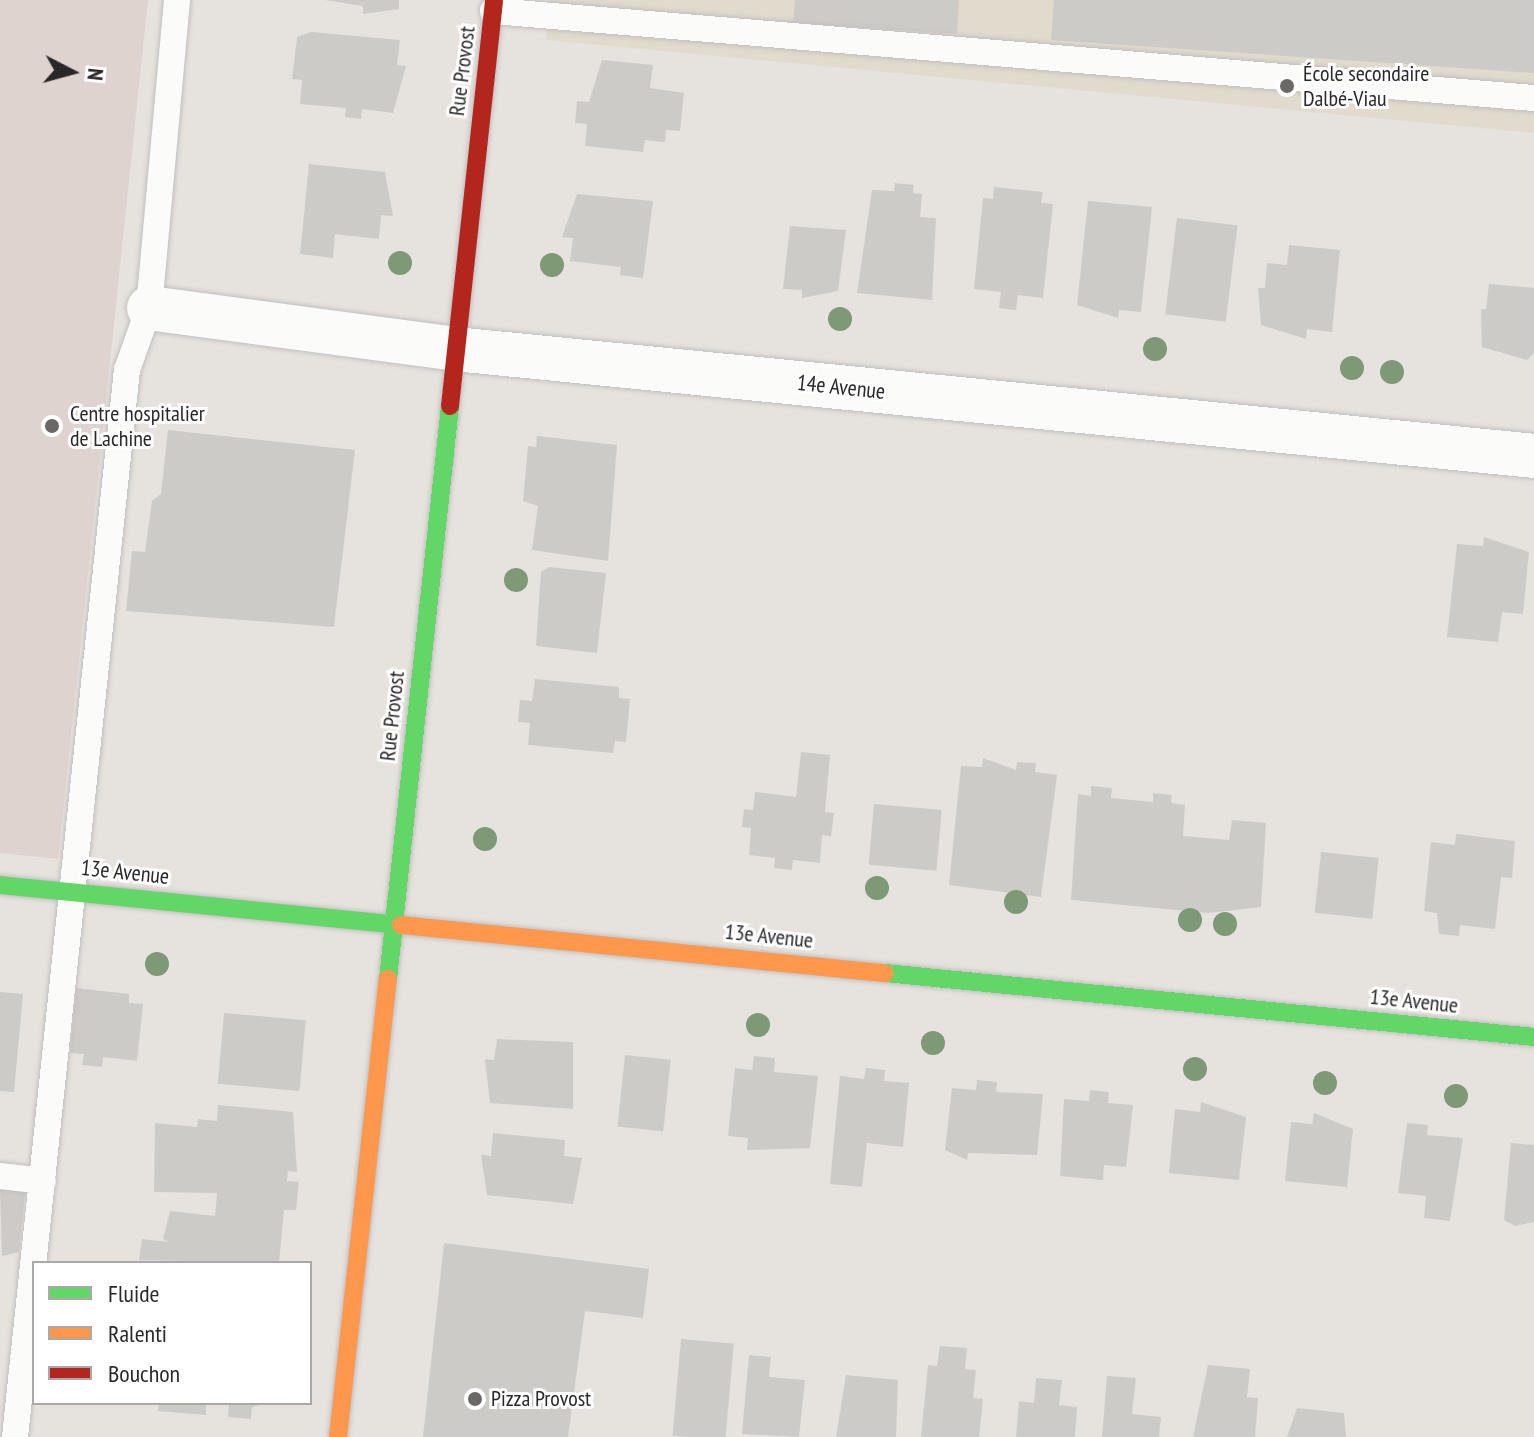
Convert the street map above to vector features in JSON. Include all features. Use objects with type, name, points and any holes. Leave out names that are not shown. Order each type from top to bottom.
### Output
[{"type":"street","name":"Rue Provost","points":[[338,1437],[494,5]]},
{"type":"street","name":"14e Avenue","points":[[149,308],[455,349],[1534,456]]},
{"type":"street","name":"13e Avenue","points":[[0,885],[1534,1037]]},
{"type":"lane","points":[[34,1261],[70,891],[127,370],[149,308],[177,0]]},
{"type":"lane","points":[[494,5],[1534,98]]},
{"type":"lane","points":[[0,1176],[43,1181]]},
{"type":"lane","points":[[15,1437],[32,1282]]},
{"type":"shaded area","name":"Centre hospitalier de Lachine","points":[[0,0],[148,0],[58,859],[0,853]]},
{"type":"shaded area","name":"École secondaire Dalbé-Viau","points":[[550,0],[1534,0],[1534,133],[546,40]]},
{"type":"building","points":[[325,0],[399,0],[399,9],[363,14],[363,6]]},
{"type":"building","points":[[795,0],[959,0],[957,34],[793,23]]},
{"type":"building","name":"École secondaire Dalbé-Viau","points":[[1054,0],[1534,0],[1534,73],[1051,40]]},
{"type":"building","points":[[311,32],[400,40],[397,65],[406,66],[393,113],[362,109],[361,119],[345,117],[346,108],[300,104],[302,80],[292,79],[297,37]]},
{"type":"building","points":[[602,60],[653,65],[650,88],[684,93],[680,131],[666,130],[665,142],[645,140],[643,152],[585,146],[587,124],[575,123],[577,101],[589,102]]},
{"type":"building","points":[[309,164],[385,172],[393,216],[381,215],[379,239],[335,234],[333,258],[300,254]]},
{"type":"building","points":[[895,183],[914,185],[913,193],[922,194],[920,217],[936,218],[932,300],[857,293],[872,190],[894,191]]},
{"type":"building","points":[[994,187],[1043,192],[1041,203],[1053,204],[1043,298],[1018,295],[1016,310],[999,308],[1001,292],[974,289],[983,198],[993,199]]},
{"type":"building","points":[[577,194],[653,201],[643,278],[620,275],[621,267],[570,261],[573,238],[562,237]]},
{"type":"building","points":[[1088,201],[1152,207],[1141,312],[1119,310],[1118,318],[1077,305]]},
{"type":"building","points":[[1177,218],[1238,225],[1226,322],[1165,314]]},
{"type":"building","points":[[790,226],[846,230],[838,291],[802,298],[802,290],[783,289]]},
{"type":"building","points":[[1289,245],[1340,250],[1332,332],[1307,329],[1306,339],[1261,325],[1258,288],[1265,288],[1267,263],[1287,265]]},
{"type":"building","points":[[1489,284],[1534,288],[1534,353],[1527,360],[1482,347],[1481,309],[1486,309]]},
{"type":"building","points":[[168,430],[355,450],[334,627],[126,611],[132,551],[145,552],[152,501],[161,494]]},
{"type":"building","points":[[537,436],[617,445],[608,561],[532,550],[538,506],[523,501],[528,446],[536,447]]},
{"type":"building","points":[[1484,537],[1529,552],[1523,614],[1502,612],[1498,642],[1447,637],[1457,544],[1483,546]]},
{"type":"building","points":[[549,567],[606,573],[597,653],[536,646],[541,572]]},
{"type":"building","points":[[535,679],[619,687],[619,698],[630,699],[626,742],[615,741],[613,753],[528,745],[530,723],[518,722],[520,700],[532,701]]},
{"type":"building","points":[[801,752],[830,755],[825,812],[834,813],[831,836],[822,835],[820,863],[793,860],[792,870],[774,868],[775,858],[749,855],[751,828],[742,827],[744,809],[753,810],[755,792],[796,797]]},
{"type":"building","points":[[983,758],[1016,770],[1017,762],[1036,763],[1035,772],[1057,775],[1041,897],[949,885],[961,766],[982,767]]},
{"type":"building","points":[[1091,786],[1112,788],[1111,798],[1153,802],[1153,793],[1172,795],[1171,803],[1185,805],[1183,836],[1229,840],[1232,820],[1266,823],[1261,907],[1208,913],[1071,900],[1078,794],[1091,796]]},
{"type":"building","points":[[874,804],[942,810],[936,871],[869,865]]},
{"type":"building","points":[[1456,834],[1515,841],[1512,878],[1501,877],[1495,929],[1460,925],[1459,936],[1439,934],[1437,913],[1424,911],[1431,842],[1455,845]]},
{"type":"building","points":[[1321,852],[1379,858],[1372,919],[1315,913]]},
{"type":"building","points":[[76,988],[129,994],[129,1003],[143,1004],[137,1061],[103,1057],[102,1067],[82,1065],[84,1054],[70,1053]]},
{"type":"building","points":[[0,992],[23,994],[14,1092],[0,1091]]},
{"type":"building","points":[[224,1013],[306,1020],[299,1091],[218,1084]]},
{"type":"building","points":[[497,1039],[573,1042],[573,1109],[490,1103],[485,1059],[494,1060]]},
{"type":"building","points":[[625,1055],[671,1060],[663,1131],[617,1127]]},
{"type":"building","points":[[754,1056],[775,1058],[774,1072],[818,1076],[810,1148],[747,1150],[748,1138],[728,1136],[735,1068],[752,1070]]},
{"type":"building","points":[[866,1068],[885,1070],[884,1081],[909,1083],[903,1147],[867,1143],[862,1187],[830,1184],[840,1076],[864,1079]]},
{"type":"building","points":[[977,1080],[997,1082],[996,1092],[1043,1094],[1037,1155],[968,1153],[967,1160],[945,1150],[952,1088],[976,1090]]},
{"type":"building","points":[[1090,1090],[1109,1092],[1108,1103],[1133,1105],[1126,1167],[1104,1165],[1103,1180],[1060,1176],[1064,1099],[1089,1101]]},
{"type":"building","points":[[1201,1102],[1246,1117],[1239,1180],[1169,1173],[1175,1109],[1200,1112]]},
{"type":"building","points":[[218,1105],[293,1112],[297,1172],[288,1171],[287,1181],[299,1182],[296,1210],[284,1210],[279,1261],[139,1260],[142,1239],[169,1242],[163,1239],[170,1211],[215,1216],[217,1193],[154,1192],[155,1123],[197,1127],[198,1119],[217,1121]]},
{"type":"building","points":[[1314,1113],[1353,1129],[1347,1187],[1285,1181],[1291,1122],[1312,1124]]},
{"type":"building","points":[[1407,1123],[1428,1125],[1427,1135],[1463,1138],[1450,1221],[1424,1218],[1426,1196],[1398,1193]]},
{"type":"building","points":[[493,1133],[565,1140],[564,1156],[582,1158],[573,1204],[487,1195],[481,1155],[491,1156]]},
{"type":"building","points":[[1511,1143],[1534,1145],[1534,1222],[1515,1226],[1504,1220]]},
{"type":"building","points":[[0,1189],[25,1191],[19,1252],[2,1256]]},
{"type":"building","points":[[444,1243],[649,1269],[643,1318],[585,1311],[568,1437],[423,1437]]},
{"type":"building","points":[[681,1339],[734,1344],[726,1437],[673,1436]]},
{"type":"building","points":[[940,1346],[967,1348],[965,1369],[976,1370],[973,1398],[983,1399],[979,1437],[921,1437],[928,1365],[937,1366]]},
{"type":"building","points":[[749,1355],[771,1357],[769,1377],[805,1380],[799,1437],[742,1434]]},
{"type":"building","points":[[1208,1365],[1250,1369],[1247,1397],[1258,1398],[1255,1437],[1193,1437]]},
{"type":"building","points":[[846,1375],[898,1380],[896,1437],[836,1437]]},
{"type":"building","points":[[1107,1376],[1136,1378],[1132,1414],[1161,1417],[1159,1437],[1102,1437]]},
{"type":"building","points":[[1036,1378],[1062,1380],[1059,1405],[1077,1407],[1075,1437],[1016,1437],[1019,1401],[1034,1403]]},
{"type":"building","points":[[159,1405],[206,1405],[206,1415],[158,1411]]},
{"type":"building","points":[[229,1405],[260,1405],[252,1407],[251,1419],[228,1417]]},
{"type":"building","points":[[1297,1408],[1344,1413],[1346,1437],[1287,1437]]},
{"type":"traffic: fast","points":[[388,979],[450,406]]},
{"type":"traffic: fast","points":[[0,885],[401,925]]},
{"type":"traffic: fast","points":[[885,973],[1534,1037]]},
{"type":"traffic: slow","points":[[401,925],[885,973]]},
{"type":"traffic: slow","points":[[338,1437],[388,979]]},
{"type":"traffic: jam","points":[[450,406],[494,0]]},
{"type":"place","name":"École secondaire Dalbé-Viau","points":[[1287,86]]},
{"type":"place","name":"Centre hospitalier de Lachine","points":[[52,426]]},
{"type":"place","name":"Pizza Provost","points":[[475,1399]]}]
